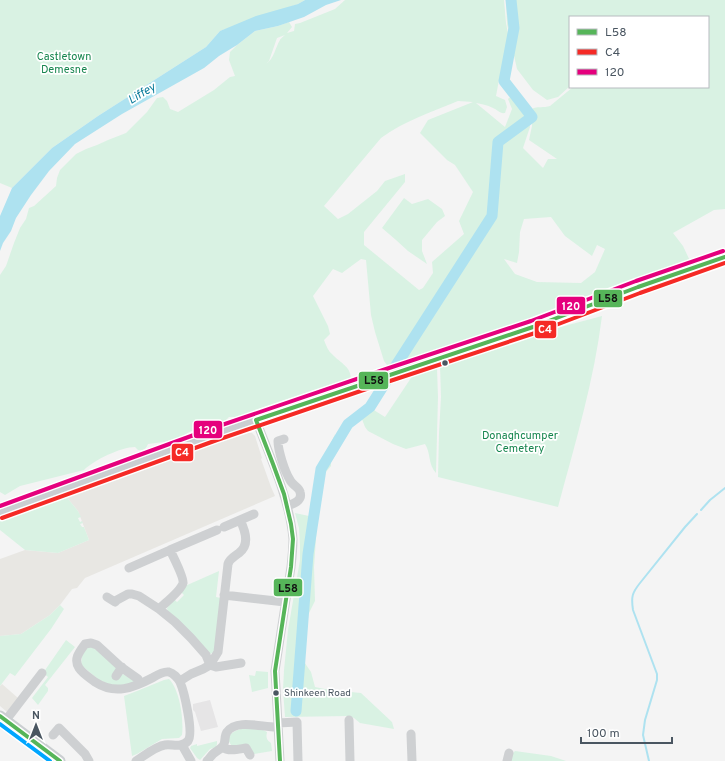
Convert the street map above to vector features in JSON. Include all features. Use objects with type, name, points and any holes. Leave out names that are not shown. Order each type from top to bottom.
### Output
[{"type":"main road","points":[[0,512],[256,420],[392,373],[533,327],[638,287],[725,257]]},
{"type":"main road","points":[[3,718],[60,761]]},
{"type":"street","points":[[256,420],[276,471],[287,506],[291,524],[293,552],[276,671],[280,761]]},
{"type":"street","points":[[284,439],[278,441],[278,449],[290,481],[301,492],[297,503],[287,506]]},
{"type":"street","points":[[129,568],[254,514]]},
{"type":"street","points":[[180,681],[210,665],[218,652],[228,564],[230,559],[243,550],[245,546],[246,534],[240,520]]},
{"type":"street","points":[[159,609],[180,589],[182,584],[182,578],[170,550]]},
{"type":"street","points":[[107,597],[115,602],[128,594],[135,594],[159,609],[191,638],[206,655],[210,665],[216,667],[241,663]]},
{"type":"street","points":[[224,595],[285,602]]},
{"type":"street","points":[[136,761],[158,747],[165,745],[182,745],[190,738],[190,721],[180,681],[170,672],[164,672],[130,688],[111,689],[99,684],[79,669],[77,663],[81,649],[85,644],[91,643],[97,645],[138,679]]},
{"type":"street","points":[[116,676],[122,667]]},
{"type":"street","points":[[3,718],[42,673]]},
{"type":"street","points":[[349,720],[350,761]]},
{"type":"street","points":[[207,761],[214,753],[219,751],[225,743],[226,732],[232,727],[240,724],[268,727],[302,721],[298,761]]},
{"type":"street","points":[[53,735],[59,728],[85,754],[89,761]]},
{"type":"street","points":[[411,734],[412,761]]},
{"type":"street","points":[[182,745],[191,761]]},
{"type":"street","points":[[222,747],[230,750],[246,748],[250,755]]},
{"type":"shaded area","points":[[246,432],[252,433],[255,436],[262,458],[261,459],[275,496],[85,578],[77,588],[72,589],[50,615],[21,634],[0,636],[0,559],[25,550],[58,553],[89,540],[78,511],[64,494],[111,479],[116,480],[166,460]]},
{"type":"shaded area","points":[[2,684],[18,698],[7,712],[0,706],[0,686]]},
{"type":"shaded area","points":[[210,700],[218,727],[201,731],[193,710],[193,704]]},
{"type":"green space","name":"Castletown Demesne","points":[[0,0],[305,0],[298,4],[220,31],[206,47],[98,116],[52,148],[12,188],[0,183]]},
{"type":"green space","points":[[345,0],[504,0],[506,23],[510,44],[508,67],[499,80],[496,96],[505,100],[507,107],[505,113],[503,113],[489,106],[476,103],[505,127],[512,109],[508,99],[511,96],[529,109],[530,127],[523,148],[543,168],[548,159],[557,159],[529,140],[532,126],[532,109],[550,106],[572,88],[709,88],[709,16],[569,16],[569,87],[558,97],[547,100],[533,90],[517,69],[507,24],[506,0],[725,0],[725,209],[714,210],[673,233],[683,246],[691,263],[390,369],[384,361],[371,315],[366,260],[361,259],[342,273],[333,269],[313,296],[328,326],[330,334],[324,340],[326,346],[328,350],[348,369],[351,377],[350,382],[258,413],[229,417],[221,423],[198,431],[191,431],[179,438],[148,444],[143,450],[138,450],[135,447],[123,449],[101,458],[84,470],[20,486],[5,495],[0,492],[0,275],[6,266],[20,228],[26,219],[29,208],[34,206],[56,186],[60,170],[76,154],[126,133],[147,112],[157,98],[163,97],[167,101],[170,109],[178,112],[214,90],[230,77],[235,76],[229,60],[230,52],[255,31],[289,22],[292,27],[287,33],[294,31],[295,24],[335,9]],"holes":[[[285,35],[280,40],[273,56],[269,62],[266,64],[269,61],[277,38]],[[458,101],[473,102],[428,120],[420,133],[447,160],[455,165],[473,192],[459,221],[464,234],[432,262],[433,273],[423,288],[419,290],[364,245],[364,232],[405,182],[405,174],[385,181],[377,191],[348,214],[338,219],[324,206],[381,138],[409,122]],[[551,217],[565,236],[592,256],[597,245],[605,249],[595,272],[581,283],[537,282],[515,274],[504,259],[517,263],[520,232],[524,219]]]},
{"type":"green space","points":[[404,198],[412,204],[428,199],[442,209],[445,216],[437,222],[422,240],[422,251],[427,264],[408,251],[382,228]]},
{"type":"green space","name":"Donaghcumper Cemetery","points":[[602,316],[599,340],[589,388],[558,507],[438,477],[441,397],[440,365],[497,344]]},
{"type":"green space","points":[[437,368],[438,397],[436,473],[433,470],[425,444],[406,449],[393,444],[368,431],[360,414],[369,407],[385,417],[411,378],[410,374]]},
{"type":"green space","points":[[335,434],[331,455],[331,466],[324,474],[318,510],[314,567],[315,601],[306,619],[300,656],[311,672],[315,687],[361,693],[392,722],[394,729],[360,723],[349,716],[285,717],[283,690],[284,670],[288,630],[300,560],[299,528],[295,513],[309,516],[316,481]]},
{"type":"green space","points":[[64,494],[78,511],[81,517],[78,518],[80,522],[82,521],[83,523],[80,524],[84,527],[89,540],[58,553],[25,550],[0,530],[0,517]]},
{"type":"green space","points":[[219,571],[216,597],[221,598],[214,652],[210,654],[168,613],[167,608],[174,599],[177,602],[184,595],[181,592],[185,586]]},
{"type":"green space","points":[[60,605],[64,609],[51,629],[15,676],[10,673],[0,686],[0,636],[21,634],[50,615]]},
{"type":"green space","points":[[66,640],[75,647],[45,685],[48,688],[48,691],[38,705],[32,698],[48,677],[43,673]]},
{"type":"green space","points":[[91,646],[114,662],[121,675],[123,674],[137,683],[114,686],[99,680],[81,665],[83,649]]},
{"type":"green space","points":[[256,671],[268,672],[268,688],[252,692],[249,675],[255,676]]},
{"type":"green space","points":[[169,679],[176,690],[180,706],[182,735],[179,738],[162,739],[132,756],[124,696]]},
{"type":"green space","points":[[244,728],[263,730],[267,732],[266,735],[268,741],[271,743],[272,751],[254,754],[249,745],[232,746],[229,742],[229,736],[237,730]]},
{"type":"green space","points":[[217,741],[216,747],[210,749],[200,760],[190,748],[191,746],[197,744],[197,746]]},
{"type":"green space","points":[[515,751],[551,756],[566,761],[510,761],[511,755]]},
{"type":"water","name":"Liffey","points":[[305,0],[341,0],[326,5],[304,17],[278,26],[255,31],[204,68],[122,114],[75,144],[49,171],[31,195],[16,218],[0,251],[0,216],[12,188],[52,148],[98,116],[206,47],[220,31],[256,16],[298,4]]},
{"type":"waterway","points":[[395,367],[492,216],[498,142],[532,117],[504,81],[514,28],[511,0]]},
{"type":"waterway","points":[[296,711],[308,554],[321,469],[348,424],[370,407],[387,380]]},
{"type":"waterway","points":[[701,510],[710,500],[725,488]]},
{"type":"waterway","points":[[649,761],[643,735],[645,720],[657,680],[657,674],[633,610],[633,595],[640,583],[697,514]]},
{"type":"transit line","name":"120","points":[[0,506],[213,428],[531,321],[636,281],[723,251]]},
{"type":"transit line","name":"L58","points":[[256,420],[533,327],[638,287],[725,257]]},
{"type":"transit line","name":"C4","points":[[2,518],[217,440],[535,333],[640,293],[725,263]]},
{"type":"transit line","name":"L58","points":[[256,420],[284,494],[293,539],[291,567],[275,671],[280,761]]},
{"type":"transit line","points":[[0,716],[60,761]]},
{"type":"transit line","points":[[0,724],[50,761]]},
{"type":"place","name":"Shinkeen Road","points":[[276,693]]}]
